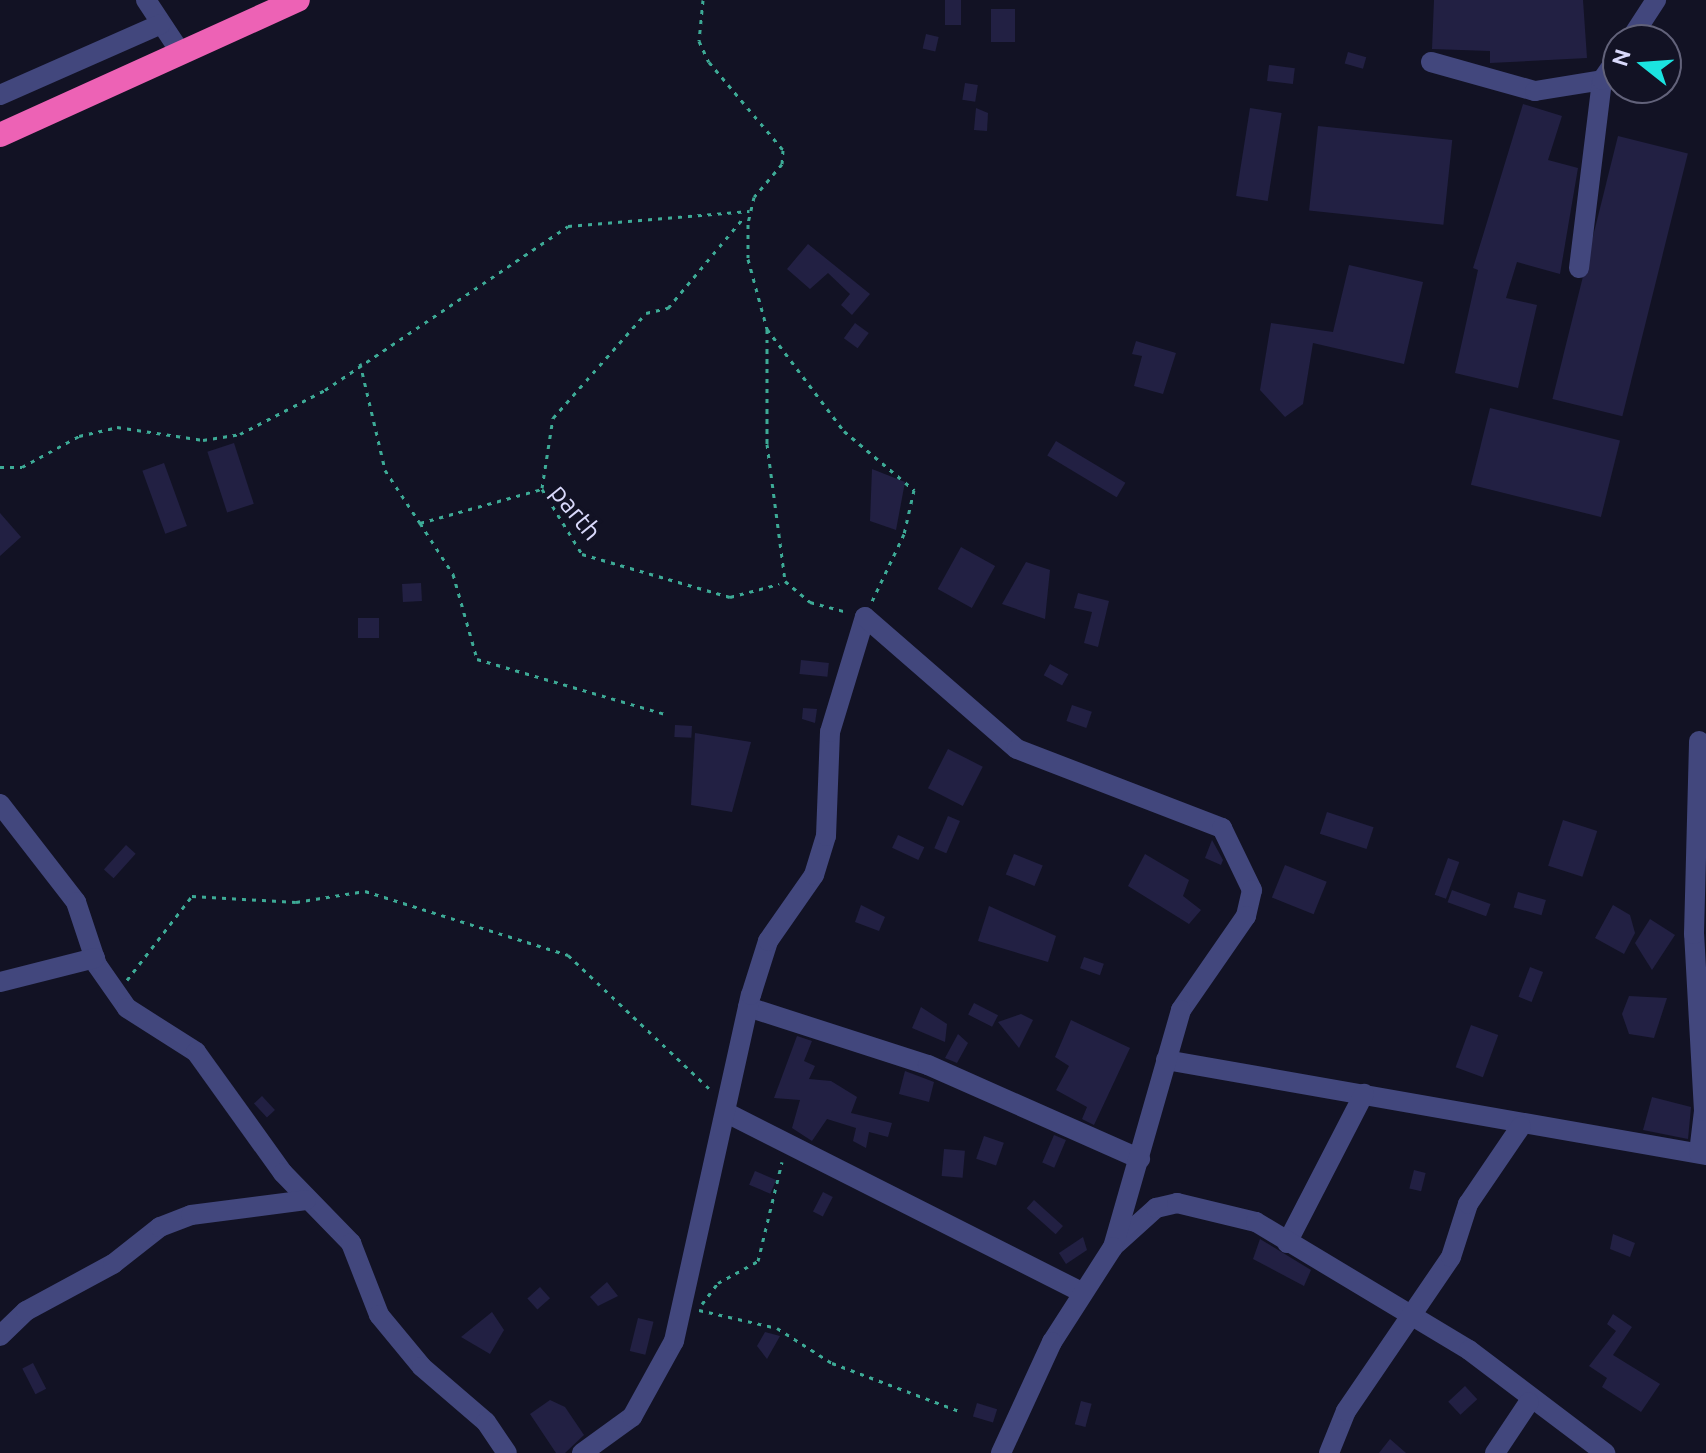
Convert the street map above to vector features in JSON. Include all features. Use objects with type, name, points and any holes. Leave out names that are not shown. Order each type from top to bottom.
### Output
[{"type":"highway","points":[[0,135],[179,50],[298,0]]},
{"type":"street","points":[[146,0],[179,50]]},
{"type":"street","points":[[1640,24],[1656,0]]},
{"type":"street","points":[[0,95],[161,24]]},
{"type":"street","points":[[1431,62],[1535,91],[1602,80],[1579,268]]},
{"type":"street","points":[[582,1453],[613,1435],[648,1397],[690,1309],[748,1007],[768,941],[821,857],[832,808],[830,732],[865,617],[1017,749],[1210,822],[1238,849],[1250,909],[1181,1010],[1113,1247]]},
{"type":"street","points":[[1166,1060],[1364,1094],[1521,1126],[1702,1154],[1704,1111],[1694,934],[1699,741]]},
{"type":"street","points":[[0,804],[76,902],[95,958],[116,992],[134,1014],[196,1052],[306,1200],[351,1243],[379,1315],[504,1451]]},
{"type":"street","points":[[0,982],[95,958]]},
{"type":"street","points":[[748,1007],[928,1065],[1140,1159]]},
{"type":"street","points":[[1287,1243],[1364,1094]]},
{"type":"street","points":[[728,1109],[787,1144],[1081,1292]]},
{"type":"street","points":[[1329,1453],[1346,1411],[1451,1257],[1468,1204],[1521,1126]]},
{"type":"street","points":[[1129,1196],[1156,1208],[1217,1208],[1287,1243],[1411,1319],[1469,1350],[1529,1402],[1605,1453]]},
{"type":"street","points":[[0,1336],[26,1311],[113,1264],[160,1227],[191,1215],[306,1200]]},
{"type":"street","points":[[1001,1453],[1081,1292],[1113,1247],[1156,1208]]},
{"type":"street","points":[[1495,1453],[1529,1402]]},
{"type":"path","points":[[703,0],[699,41],[709,62],[783,150],[782,164],[750,211],[748,259],[767,329],[767,444],[785,581],[810,602],[865,617],[904,534],[914,490],[844,431],[767,329]]},
{"type":"path","points":[[0,467],[22,467],[79,436],[117,427],[226,438],[325,390],[360,363],[568,226],[750,211]]},
{"type":"path","points":[[542,489],[553,418],[646,313],[668,308],[744,217]]},
{"type":"path","points":[[360,363],[385,470],[453,574],[477,659],[668,715]]},
{"type":"path","name":"parth","points":[[420,523],[542,489],[582,554],[730,597],[779,584]]},
{"type":"path","points":[[116,992],[152,957],[192,896],[296,902],[365,891],[568,955],[728,1109]]},
{"type":"path","points":[[690,1309],[718,1283],[758,1261],[787,1144]]},
{"type":"path","points":[[690,1309],[777,1328],[832,1363],[962,1412]]},
{"type":"building","points":[[945,0],[961,0],[961,25],[945,25]]},
{"type":"building","points":[[1434,0],[1583,0],[1587,58],[1490,63],[1490,51],[1432,49]]},
{"type":"building","points":[[991,9],[1015,9],[1015,42],[991,42]]},
{"type":"building","points":[[926,34],[939,37],[935,52],[923,49]]},
{"type":"building","points":[[1348,52],[1366,57],[1363,69],[1345,64]]},
{"type":"building","points":[[1269,65],[1295,68],[1293,84],[1267,81]]},
{"type":"building","points":[[965,83],[978,85],[975,102],[962,100]]},
{"type":"building","points":[[1523,104],[1562,116],[1548,160],[1578,168],[1560,274],[1517,262],[1506,298],[1537,305],[1518,388],[1455,373],[1478,270],[1473,268]]},
{"type":"building","points":[[976,108],[988,113],[987,131],[974,130]]},
{"type":"building","points":[[1250,108],[1282,113],[1268,201],[1236,196]]},
{"type":"building","points":[[1318,126],[1452,140],[1443,225],[1309,211]]},
{"type":"building","points":[[1618,136],[1688,153],[1622,416],[1552,399]]},
{"type":"building","points":[[808,244],[870,294],[852,315],[841,305],[850,294],[828,273],[810,289],[787,269]]},
{"type":"building","points":[[1349,265],[1423,282],[1404,364],[1313,343],[1303,404],[1285,417],[1260,390],[1271,323],[1333,332]]},
{"type":"building","points":[[855,323],[869,333],[858,348],[844,338]]},
{"type":"building","points":[[1136,341],[1176,353],[1163,394],[1134,386],[1142,356],[1132,354]]},
{"type":"building","points":[[1490,408],[1620,440],[1601,517],[1471,485]]},
{"type":"building","points":[[1056,441],[1125,483],[1117,497],[1047,456]]},
{"type":"building","points":[[234,443],[254,504],[227,513],[207,452]]},
{"type":"building","points":[[164,463],[187,526],[165,534],[142,471]]},
{"type":"building","points":[[872,469],[905,482],[896,530],[870,521]]},
{"type":"building","points":[[0,513],[21,537],[0,556]]},
{"type":"building","points":[[961,547],[995,566],[972,608],[938,589]]},
{"type":"building","points":[[1026,562],[1050,570],[1045,619],[1002,604]]},
{"type":"building","points":[[421,583],[422,601],[403,602],[402,584]]},
{"type":"building","points":[[1078,593],[1109,601],[1098,647],[1084,643],[1092,612],[1074,608]]},
{"type":"building","points":[[358,618],[379,618],[379,638],[358,638]]},
{"type":"building","points":[[801,660],[829,663],[827,677],[800,674]]},
{"type":"building","points":[[1050,664],[1068,674],[1062,686],[1044,675]]},
{"type":"building","points":[[1072,705],[1092,712],[1086,728],[1066,721]]},
{"type":"building","points":[[803,708],[817,709],[815,723],[802,719]]},
{"type":"building","points":[[675,725],[692,726],[691,738],[674,737]]},
{"type":"building","points":[[695,733],[751,742],[732,812],[691,805]]},
{"type":"building","points":[[948,749],[983,767],[963,806],[928,788]]},
{"type":"building","points":[[1327,812],[1374,827],[1366,849],[1320,834]]},
{"type":"building","points":[[948,816],[960,821],[946,853],[934,848]]},
{"type":"building","points":[[1563,820],[1597,831],[1582,877],[1548,866]]},
{"type":"building","points":[[898,835],[924,847],[918,860],[892,848]]},
{"type":"building","points":[[1212,840],[1223,860],[1221,865],[1205,858]]},
{"type":"building","points":[[126,845],[136,854],[114,878],[104,870]]},
{"type":"building","points":[[1014,854],[1043,866],[1035,886],[1006,874]]},
{"type":"building","points":[[1145,854],[1189,880],[1183,896],[1201,910],[1189,924],[1128,886]]},
{"type":"building","points":[[1448,858],[1459,862],[1446,899],[1435,895]]},
{"type":"building","points":[[1285,865],[1327,882],[1314,914],[1272,897]]},
{"type":"building","points":[[1452,890],[1491,904],[1486,916],[1448,902]]},
{"type":"building","points":[[1518,892],[1546,900],[1541,915],[1514,907]]},
{"type":"building","points":[[861,905],[885,917],[879,931],[855,922]]},
{"type":"building","points":[[1613,905],[1630,915],[1635,933],[1624,954],[1595,938]]},
{"type":"building","points":[[989,906],[1056,936],[1048,962],[978,941]]},
{"type":"building","points":[[1650,919],[1675,935],[1652,970],[1635,943]]},
{"type":"building","points":[[1084,957],[1104,964],[1100,975],[1080,968]]},
{"type":"building","points":[[1530,967],[1543,972],[1532,1002],[1519,997]]},
{"type":"building","points":[[1629,996],[1667,998],[1654,1038],[1629,1034],[1622,1014]]},
{"type":"building","points":[[974,1003],[998,1015],[992,1027],[968,1015]]},
{"type":"building","points":[[921,1007],[947,1024],[945,1042],[912,1028]]},
{"type":"building","points":[[1021,1014],[1033,1020],[1019,1048],[998,1022]]},
{"type":"building","points":[[1071,1020],[1130,1048],[1094,1125],[1082,1119],[1087,1107],[1056,1090],[1069,1066],[1055,1057]]},
{"type":"building","points":[[1471,1025],[1498,1035],[1483,1077],[1456,1067]]},
{"type":"building","points":[[958,1034],[968,1043],[957,1063],[945,1058]]},
{"type":"building","points":[[797,1036],[812,1041],[804,1061],[815,1066],[809,1079],[831,1081],[857,1097],[851,1113],[892,1123],[888,1137],[869,1132],[866,1148],[853,1141],[856,1128],[827,1119],[812,1141],[792,1128],[800,1100],[774,1098]]},
{"type":"building","points":[[905,1071],[934,1082],[929,1102],[899,1094]]},
{"type":"building","points":[[262,1096],[275,1110],[267,1117],[254,1104]]},
{"type":"building","points":[[1652,1097],[1691,1107],[1688,1139],[1643,1130]]},
{"type":"building","points":[[1054,1135],[1066,1140],[1054,1168],[1042,1163]]},
{"type":"building","points":[[984,1136],[1004,1143],[996,1166],[976,1159]]},
{"type":"building","points":[[944,1149],[965,1151],[963,1178],[942,1176]]},
{"type":"building","points":[[1414,1170],[1426,1173],[1421,1191],[1409,1188]]},
{"type":"building","points":[[755,1171],[776,1180],[770,1194],[749,1185]]},
{"type":"building","points":[[823,1192],[833,1197],[823,1217],[813,1212]]},
{"type":"building","points":[[1034,1200],[1063,1226],[1056,1234],[1027,1208]]},
{"type":"building","points":[[1613,1234],[1635,1243],[1630,1257],[1610,1249]]},
{"type":"building","points":[[1083,1237],[1087,1250],[1066,1264],[1059,1253]]},
{"type":"building","points":[[1260,1239],[1311,1270],[1304,1286],[1253,1259]]},
{"type":"building","points":[[607,1282],[618,1296],[598,1306],[590,1297]]},
{"type":"building","points":[[540,1287],[550,1298],[537,1310],[527,1298]]},
{"type":"building","points":[[492,1312],[504,1330],[490,1354],[461,1337]]},
{"type":"building","points":[[1613,1314],[1632,1327],[1613,1355],[1660,1384],[1641,1412],[1602,1387],[1607,1378],[1589,1366],[1616,1331],[1607,1324]]},
{"type":"building","points":[[638,1318],[654,1322],[645,1355],[630,1351]]},
{"type":"building","points":[[765,1332],[780,1336],[767,1359],[757,1346]]},
{"type":"building","points":[[33,1363],[46,1389],[35,1394],[22,1368]]},
{"type":"building","points":[[1465,1386],[1477,1399],[1460,1415],[1448,1402]]},
{"type":"building","points":[[550,1400],[565,1407],[584,1435],[565,1453],[556,1453],[530,1414]]},
{"type":"building","points":[[1081,1401],[1092,1404],[1085,1427],[1075,1424]]},
{"type":"building","points":[[977,1403],[997,1409],[993,1423],[973,1416]]},
{"type":"building","points":[[1390,1439],[1406,1453],[1379,1453]]}]
